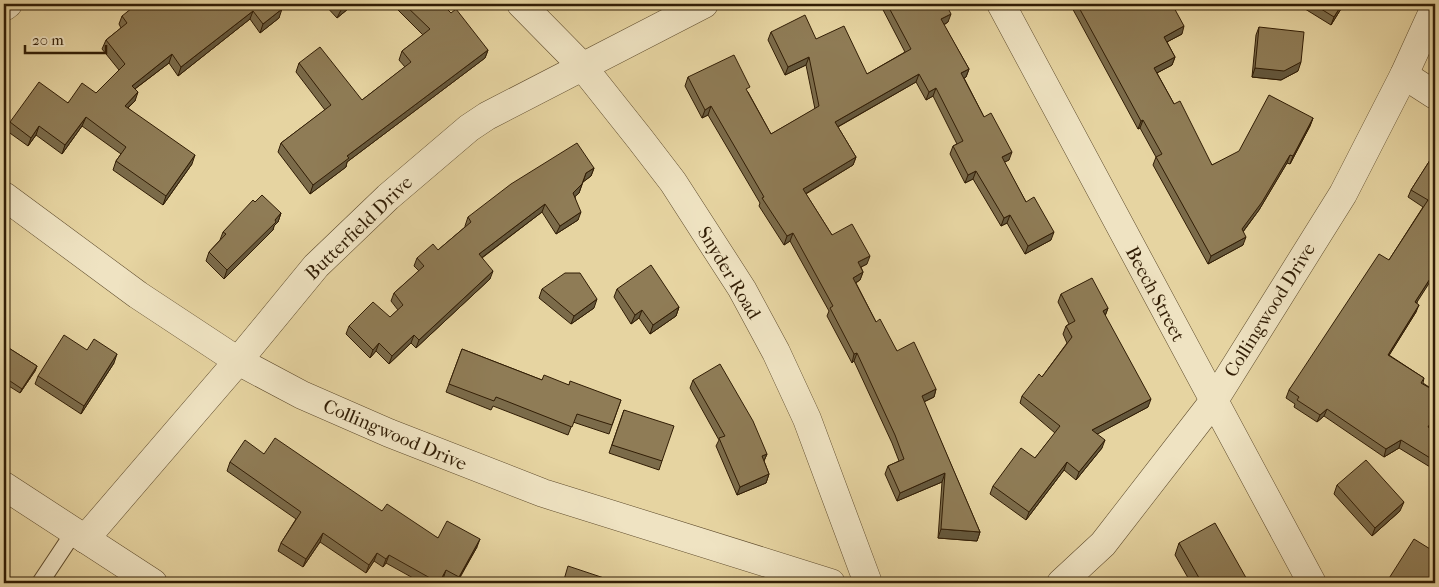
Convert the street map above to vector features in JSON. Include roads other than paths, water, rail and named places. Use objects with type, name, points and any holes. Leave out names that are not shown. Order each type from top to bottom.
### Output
[{"type":"street","points":[[4,7],[8,4]]},
{"type":"street","name":"Snyder Road","points":[[521,4],[582,66],[670,179],[742,289],[776,352],[807,419],[868,583]]},
{"type":"street","name":"Butterfield Drive","points":[[79,535],[238,361],[316,266],[393,193],[469,128],[582,66],[704,4]]},
{"type":"street","name":"Beech Street","points":[[1001,4],[1213,402],[1312,583]]},
{"type":"street","name":"Collingwood Drive","points":[[1061,583],[1103,544],[1213,402],[1343,194],[1404,75],[1435,7]]},
{"type":"street","points":[[1404,75],[1435,95]]},
{"type":"street","name":"Collingwood Drive","points":[[4,196],[138,295],[238,361],[302,395],[484,471],[585,507],[831,583]]},
{"type":"street","points":[[4,486],[152,583]]},
{"type":"lane","points":[[40,583],[79,535]]}]
